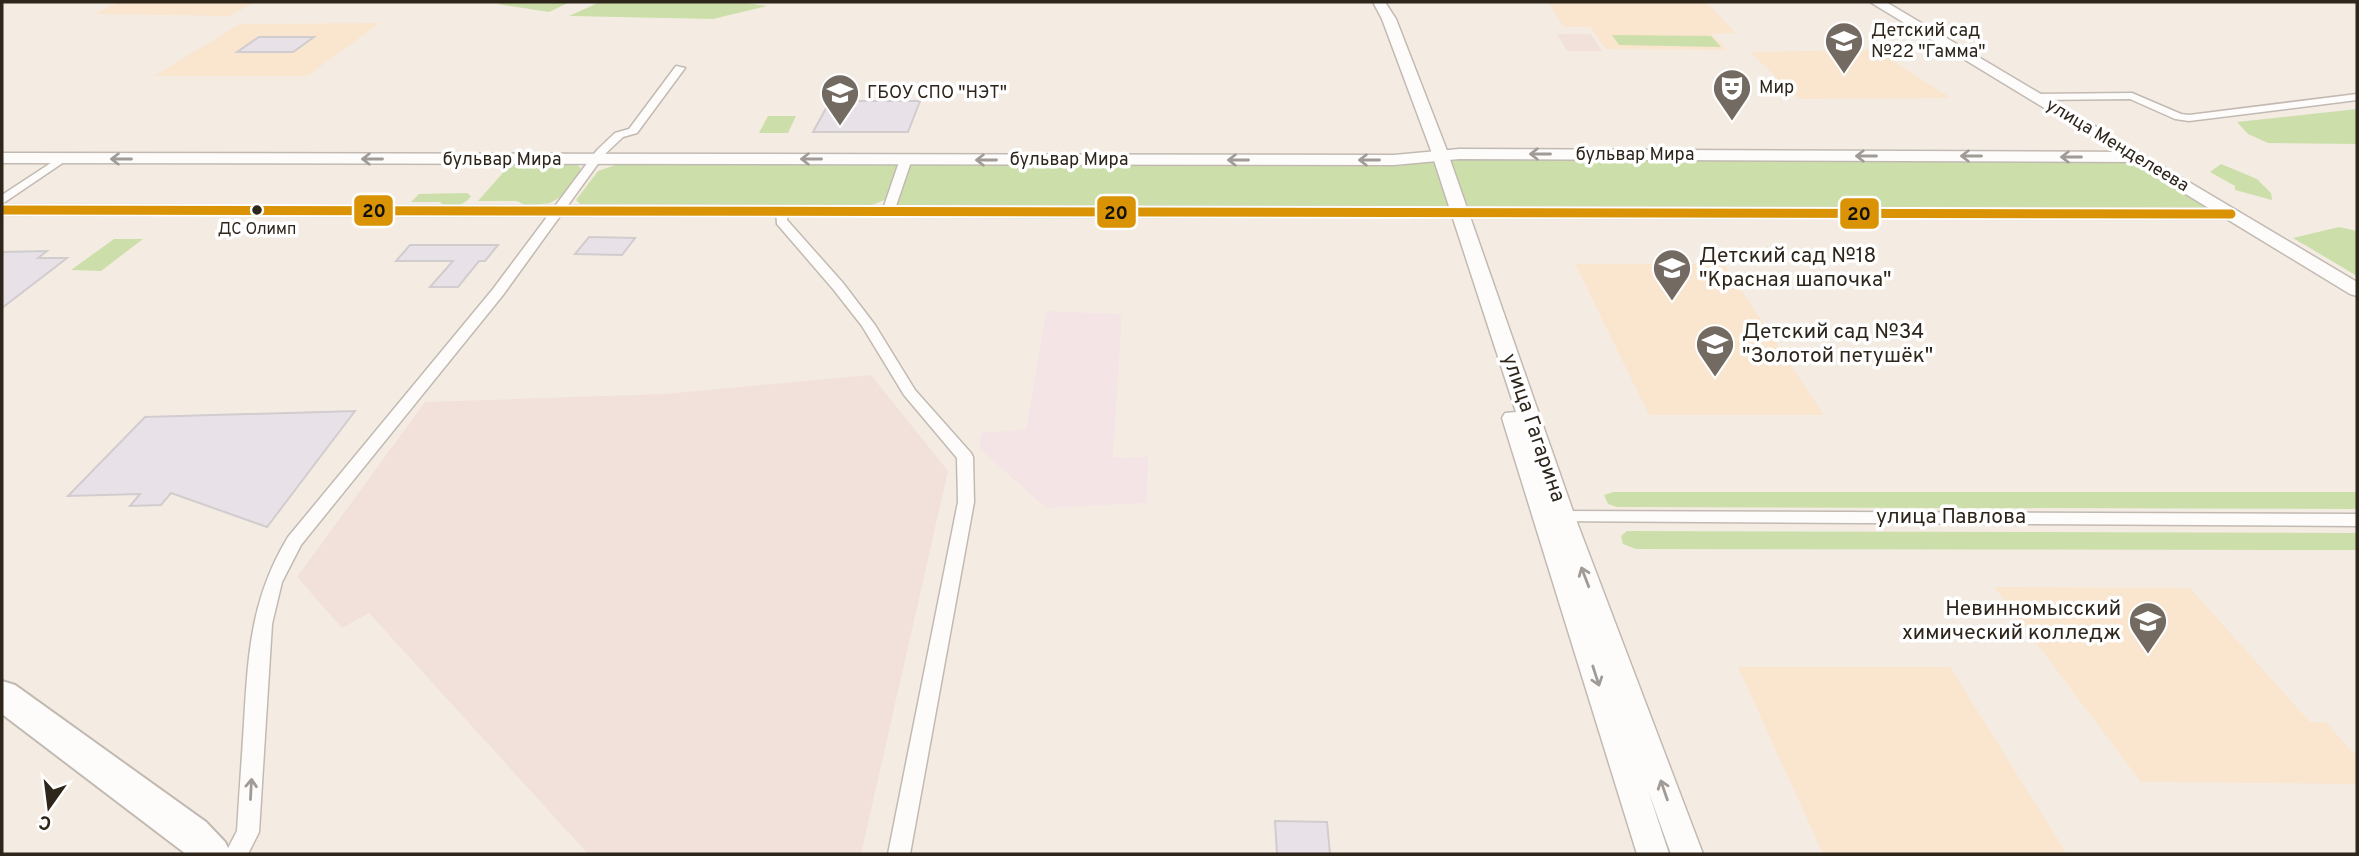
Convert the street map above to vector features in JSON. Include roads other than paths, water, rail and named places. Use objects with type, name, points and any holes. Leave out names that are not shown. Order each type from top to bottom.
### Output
[{"type":"highway","points":[[2,695],[192,834],[211,854]]},
{"type":"main road","name":"улица Гагарина","points":[[1369,2],[1432,156]]},
{"type":"main road","name":"улица Гагарина","points":[[1379,2],[1389,19],[1432,156],[1554,517],[1653,854]]},
{"type":"main road","name":"улица Менделеева","points":[[1877,2],[2357,290]]},
{"type":"main road","name":"улица Гагарина","points":[[1554,517],[1651,751],[1687,854]]},
{"type":"street","points":[[236,854],[248,832],[259,631],[267,596],[280,562],[294,541],[481,314],[596,160],[619,135],[633,131],[680,68]]},
{"type":"street","points":[[2036,97],[2132,96],[2179,117],[2189,118],[2357,97]]},
{"type":"street","name":"бульвар Мира","points":[[2,158],[1394,160],[1432,156],[2135,157]]},
{"type":"street","points":[[2,200],[63,158]]},
{"type":"street","points":[[889,209],[906,159]]},
{"type":"street","points":[[2,210],[889,209],[2231,214]]},
{"type":"street","points":[[782,210],[781,221],[846,296],[868,325],[909,391],[965,457],[966,502],[899,854]]},
{"type":"street","name":"улица Павлова","points":[[1554,517],[2357,520]]},
{"type":"place","name":"Детский сад №22 \"Гамма\"","points":[[1844,75]]},
{"type":"place","name":"Мир","points":[[1732,122]]},
{"type":"place","name":"ГБОУ СПО \"НЭТ\"","points":[[840,127]]},
{"type":"place","name":"ДС Олимп","points":[[257,210]]},
{"type":"place","name":"Детский сад №18 \"Красная шапочка\"","points":[[1672,302]]},
{"type":"place","name":"Детский сад №34 \"Золотой петушёк\"","points":[[1715,378]]},
{"type":"place","name":"Невинномысский химический колледж","points":[[2148,655]]}]
